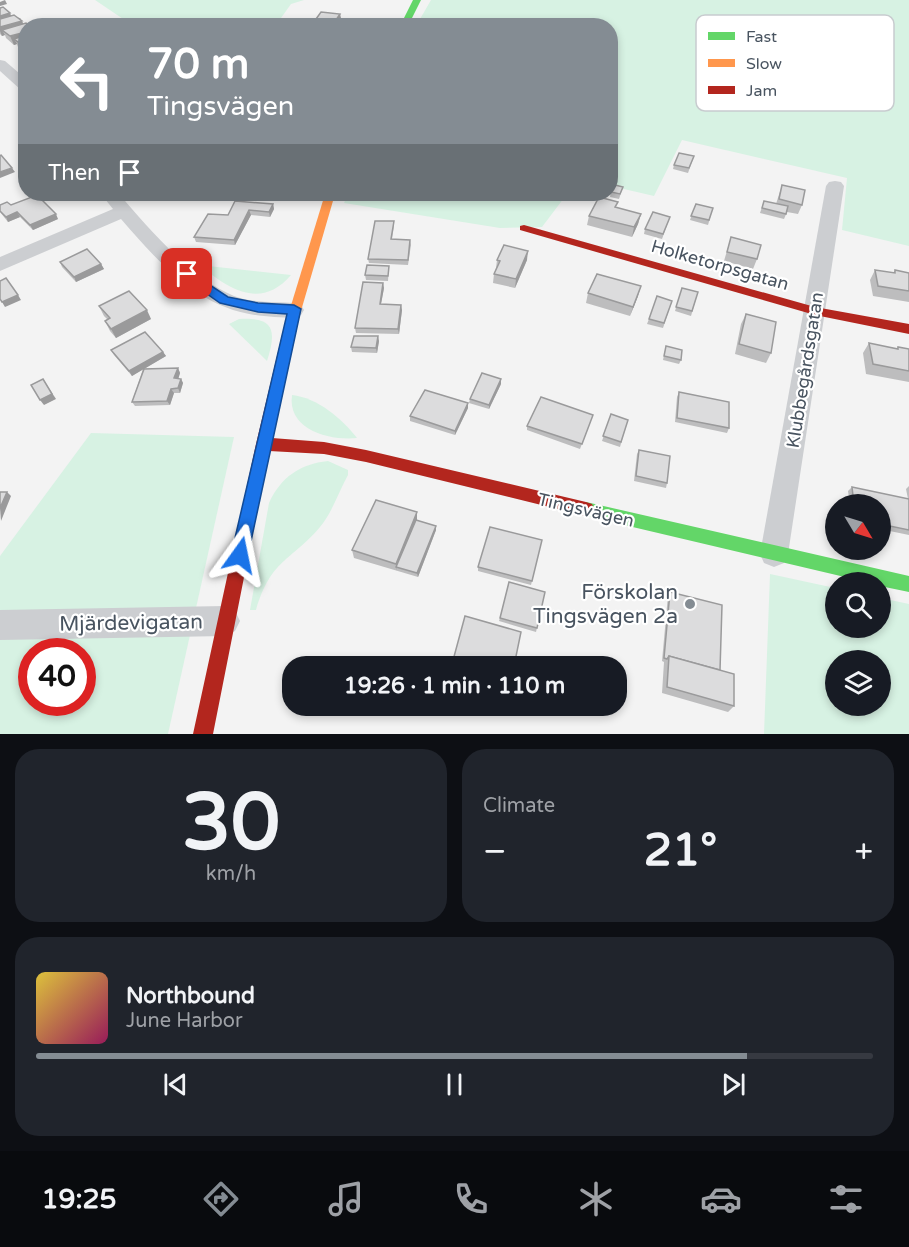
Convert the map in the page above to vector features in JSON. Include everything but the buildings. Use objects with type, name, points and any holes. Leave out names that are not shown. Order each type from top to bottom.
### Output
[{"type":"street","points":[[408,18],[417,0]]},
{"type":"street","points":[[0,64],[18,80]]},
{"type":"street","name":"Klubbegårdsgatan","points":[[774,554],[835,186]]},
{"type":"street","points":[[116,201],[187,274],[224,300],[258,308],[294,309]]},
{"type":"street","points":[[203,734],[225,621],[294,309],[328,201]]},
{"type":"street","points":[[0,265],[124,211]]},
{"type":"street","name":"Holketorpsgatan","points":[[524,228],[815,311],[909,329]]},
{"type":"street","name":"Tingsvägen","points":[[263,444],[324,448],[366,456],[909,584]]},
{"type":"street","name":"Mjärdevigatan","points":[[0,625],[225,621]]},
{"type":"green space","points":[[95,0],[304,0],[291,4],[281,18],[122,18]]},
{"type":"green space","points":[[431,0],[909,0],[909,246],[842,230],[847,178],[682,140],[654,196],[618,188],[618,18],[421,18]]},
{"type":"green space","points":[[345,201],[562,201],[542,227],[500,228],[344,203]]},
{"type":"green space","points":[[199,265],[291,275],[268,292],[256,294],[233,288]]},
{"type":"green space","points":[[239,319],[260,320],[270,328],[272,341],[267,361],[229,324]]},
{"type":"green space","points":[[292,395],[311,400],[328,410],[357,438],[335,437],[312,431],[296,417],[292,407]]},
{"type":"green space","points":[[91,433],[234,437],[168,734],[0,734],[0,556]]},
{"type":"green space","points":[[328,461],[348,470],[348,475],[332,509],[309,539],[282,562],[268,580],[256,610],[250,610],[269,503],[279,486],[293,473],[309,465]]},
{"type":"green space","points":[[770,574],[825,586],[825,638],[891,638],[891,600],[909,604],[909,734],[764,734]]},
{"type":"traffic: fast","points":[[408,18],[417,0]]},
{"type":"traffic: fast","points":[[586,509],[909,584]]},
{"type":"traffic: slow","points":[[288,335],[328,201]]},
{"type":"traffic: jam","points":[[524,228],[815,311],[909,329]]},
{"type":"traffic: jam","points":[[203,734],[288,335]]},
{"type":"traffic: jam","points":[[263,444],[324,448],[366,456],[586,509]]},
{"type":"place","name":"Förskolan Tingsvägen 2a","points":[[690,604]]},
{"type":"route","points":[[187,274],[224,300],[239,305],[294,309],[240,555]]}]
